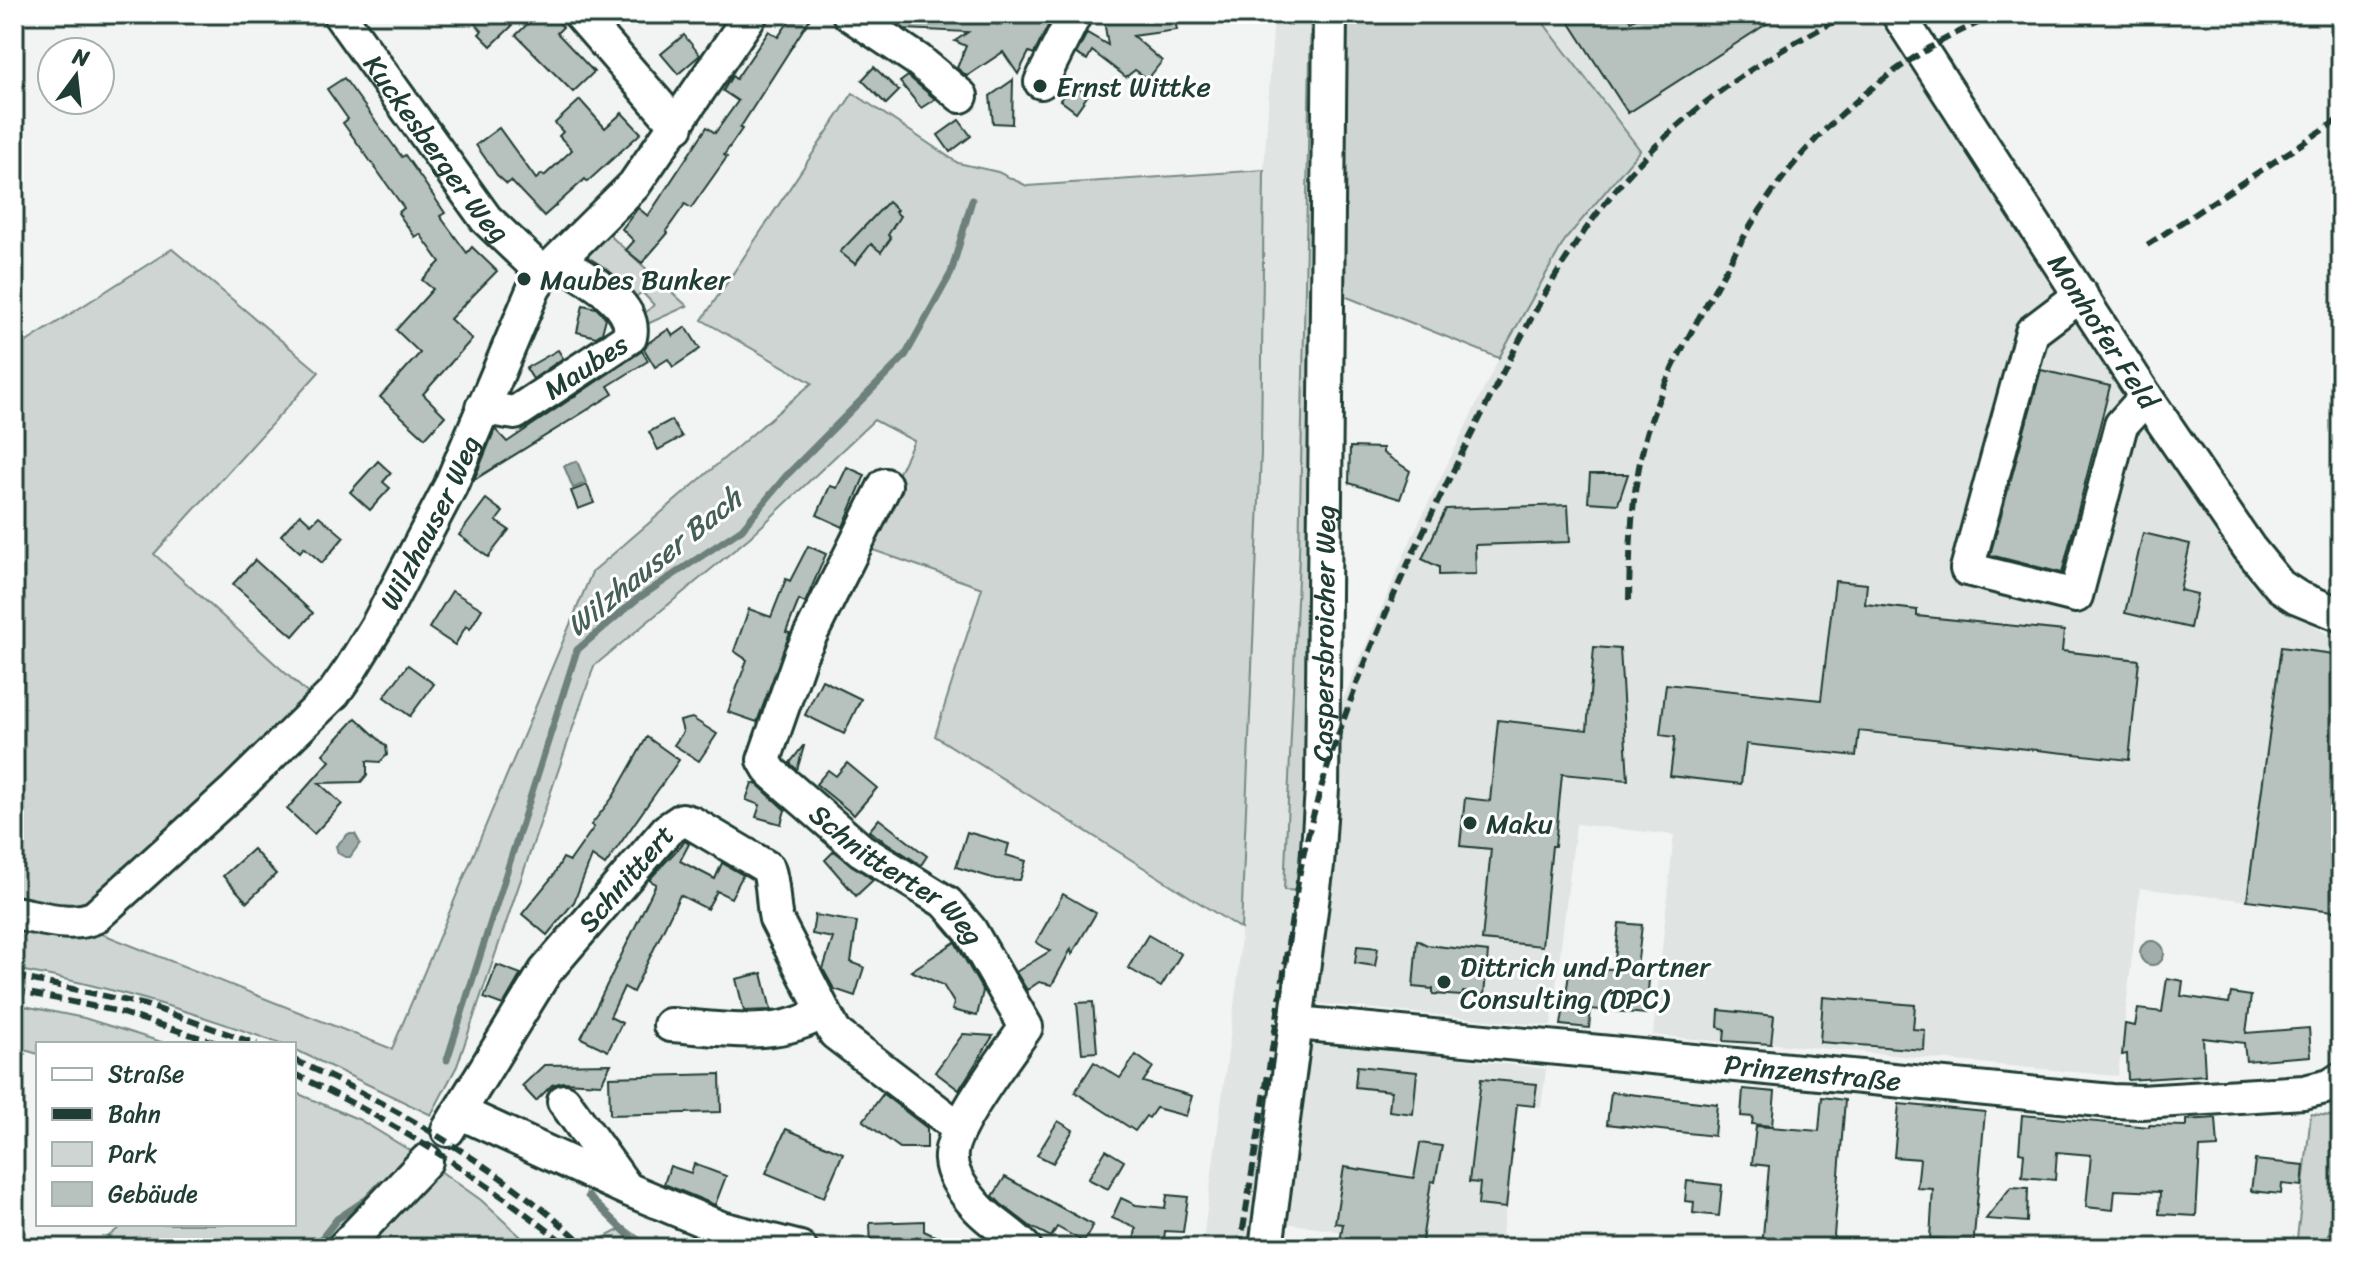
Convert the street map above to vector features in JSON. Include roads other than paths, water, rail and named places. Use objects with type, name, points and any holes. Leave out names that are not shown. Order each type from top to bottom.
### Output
[{"type":"street","name":"Kuckesberger Weg","points":[[339,14],[417,127],[486,219],[552,268]]},
{"type":"street","points":[[580,14],[677,126]]},
{"type":"street","name":"Wilzhauser Weg","points":[[14,913],[70,922],[85,922],[95,917],[235,790],[334,693],[377,626],[450,487],[524,308],[552,268],[634,185],[751,14]]},
{"type":"street","points":[[849,14],[918,60],[961,96]]},
{"type":"street","points":[[1041,82],[1075,14]]},
{"type":"street","name":"Caspersbroicher Weg","points":[[1266,1248],[1317,865],[1322,788],[1330,14]]},
{"type":"street","name":"Monhofer Feld","points":[[1898,14],[2146,397],[2249,548],[2280,586],[2297,597],[2341,615]]},
{"type":"street","name":"Maubes","points":[[482,408],[515,413],[630,337],[631,321],[627,313],[607,292],[552,268]]},
{"type":"street","points":[[2081,295],[2032,332],[1967,569],[2076,596],[2121,425],[2146,397]]},
{"type":"street","name":"Schnitterter Weg","points":[[885,485],[802,653],[764,760],[771,772],[861,850],[947,903],[970,930],[1026,1027],[959,1128],[950,1149],[955,1175],[979,1209],[1025,1248]]},
{"type":"street","name":"Schnittert","points":[[800,1248],[721,1228],[453,1121],[545,972],[667,830],[682,820],[692,823],[768,868],[772,877],[776,919],[835,1033],[959,1128]]},
{"type":"street","points":[[670,1025],[758,1030],[797,1026],[822,1012]]},
{"type":"street","name":"Prinzenstraße","points":[[1297,1023],[2112,1101],[2304,1092],[2335,1083]]},
{"type":"street","points":[[564,1101],[627,1189]]},
{"type":"street","points":[[343,1248],[426,1161]]},
{"type":"waterway","name":"Wilzhauser Bach","points":[[447,1060],[577,650],[637,599],[742,529],[786,476],[905,356],[951,273],[972,200]]},
{"type":"waterway","name":"Wilzhauser Bach","points":[[314,1248],[337,1219],[367,1199],[381,1184]]},
{"type":"waterway","points":[[588,1196],[642,1248]]},
{"type":"railway","points":[[1240,1248],[1298,882],[1321,788],[1381,626],[1454,469],[1547,290],[1586,230],[1630,173],[1679,125],[1732,83],[1790,46],[1850,14]]},
{"type":"railway","points":[[1629,600],[1634,498],[1652,418],[1684,346],[1755,218],[1806,150],[1868,91],[1938,43],[1998,14]]},
{"type":"railway","points":[[2147,245],[2341,118]]},
{"type":"railway","points":[[14,976],[146,1005],[251,1042]]},
{"type":"railway","points":[[14,990],[116,1011],[214,1042]]},
{"type":"railway","points":[[296,1061],[448,1142],[520,1192],[588,1248]]},
{"type":"railway","points":[[296,1075],[367,1111],[437,1153],[505,1198],[570,1248]]},
{"type":"place","name":"Ernst Wittke","points":[[1040,86]]},
{"type":"place","name":"Maubes Bunker","points":[[524,279]]},
{"type":"place","name":"Maku","points":[[1470,823]]},
{"type":"place","name":"Dittrich und Partner Consulting (DPC)","points":[[1444,982]]}]
